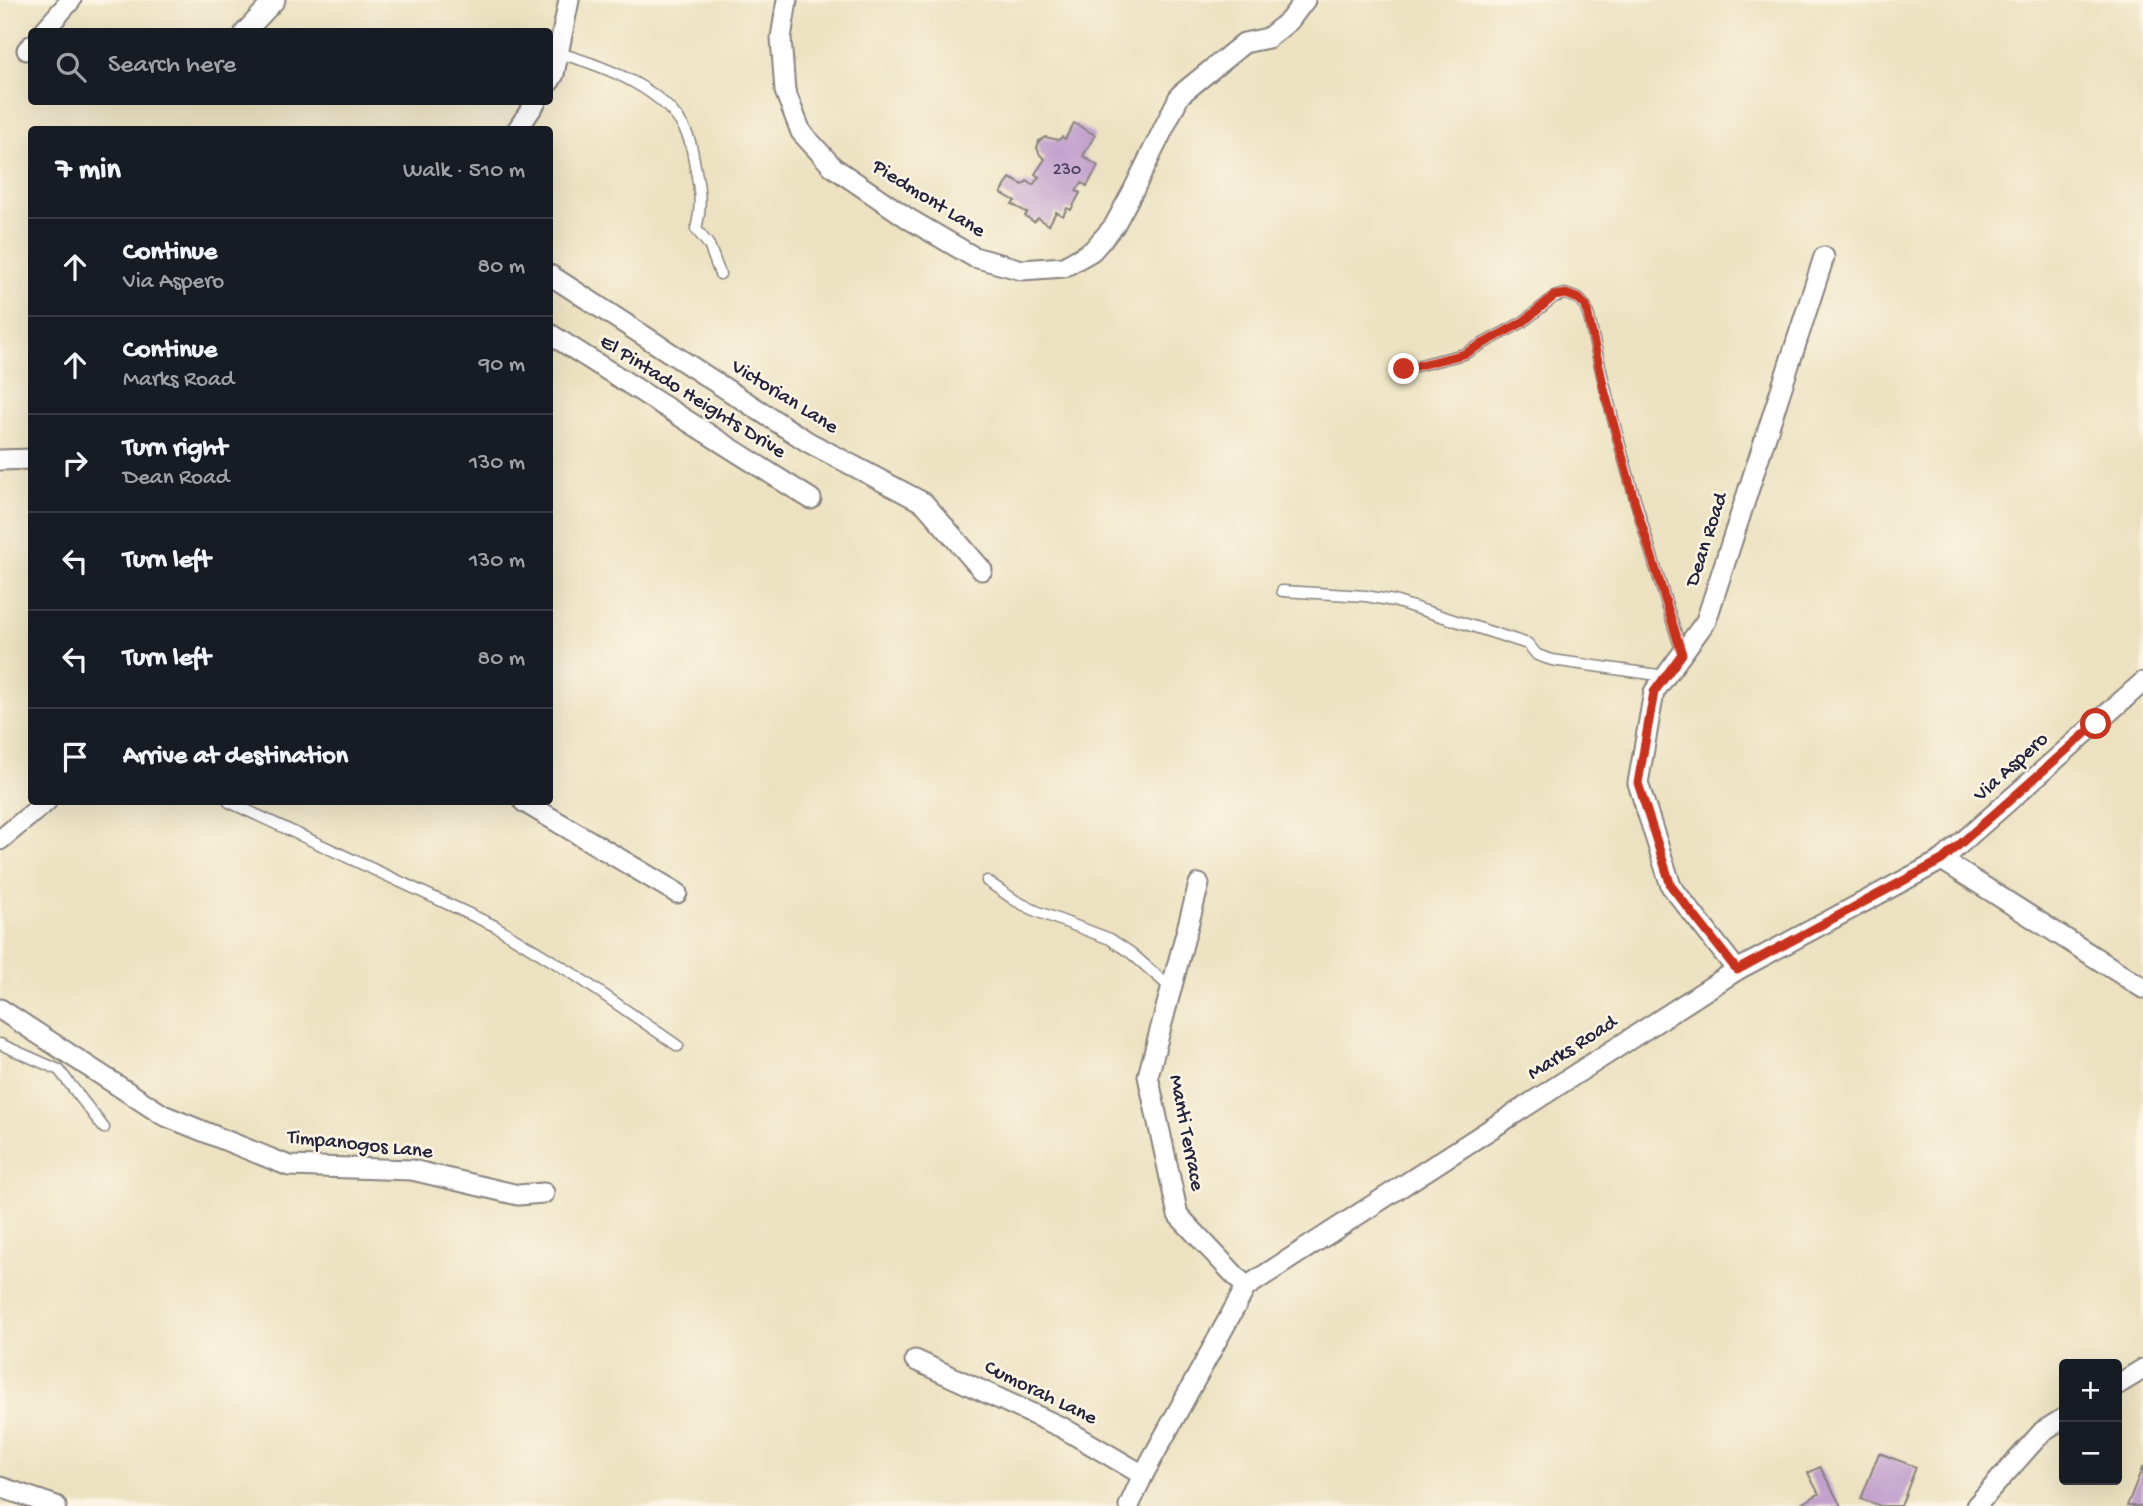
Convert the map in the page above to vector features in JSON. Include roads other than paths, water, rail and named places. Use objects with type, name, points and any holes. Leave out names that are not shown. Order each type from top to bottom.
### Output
[{"type":"street","points":[[46,28],[71,0]]},
{"type":"street","points":[[249,28],[275,0]]},
{"type":"street","points":[[553,76],[569,0]]},
{"type":"street","name":"Piedmont Lane","points":[[787,0],[781,38],[785,92],[801,132],[833,167],[909,219],[974,257],[1022,270],[1063,267],[1093,251],[1114,226],[1180,95],[1244,43],[1268,37],[1289,21],[1306,0]]},
{"type":"street","points":[[520,126],[534,105]]},
{"type":"street","name":"Dean Road","points":[[1737,970],[1671,886],[1638,783],[1654,692],[1706,621],[1824,257]]},
{"type":"street","name":"Victorian Lane","points":[[553,277],[808,442],[924,502],[982,570]]},
{"type":"street","name":"El Pintado Heights Drive","points":[[553,336],[811,499]]},
{"type":"street","points":[[0,460],[28,459]]},
{"type":"street","name":"Via Aspero","points":[[1942,860],[2143,682]]},
{"type":"street","points":[[0,840],[42,805]]},
{"type":"street","points":[[529,805],[677,893]]},
{"type":"street","points":[[1942,860],[2143,988]]},
{"type":"street","name":"Marks Road","points":[[1129,1506],[1143,1475],[1246,1287],[1737,970],[1942,860]]},
{"type":"street","name":"Manti Terrace","points":[[1199,884],[1147,1076],[1178,1215],[1246,1287]]},
{"type":"street","name":"Timpanogos Lane","points":[[0,1009],[163,1115],[289,1166],[412,1170],[518,1195],[544,1193]]},
{"type":"street","name":"Cumorah Lane","points":[[915,1360],[1063,1428],[1143,1475]]},
{"type":"street","points":[[2122,1382],[2143,1369]]},
{"type":"street","points":[[1976,1506],[2043,1431],[2059,1421]]},
{"type":"street","points":[[0,1487],[56,1506]]},
{"type":"lane","points":[[559,54],[594,64],[627,79],[670,108],[679,120],[688,135],[698,182],[701,208],[696,229],[709,245],[719,274]]},
{"type":"lane","points":[[1404,369],[1464,354],[1523,322],[1554,296],[1566,294],[1579,299],[1586,306],[1604,389],[1635,503],[1682,654]]},
{"type":"lane","points":[[1282,591],[1366,596],[1394,601],[1528,644],[1538,654],[1552,660],[1666,676]]},
{"type":"lane","points":[[235,805],[495,926],[572,973],[678,1046]]},
{"type":"lane","points":[[987,881],[1036,911],[1110,939],[1131,953],[1171,988]]},
{"type":"lane","points":[[0,1044],[59,1070],[104,1128]]}]
